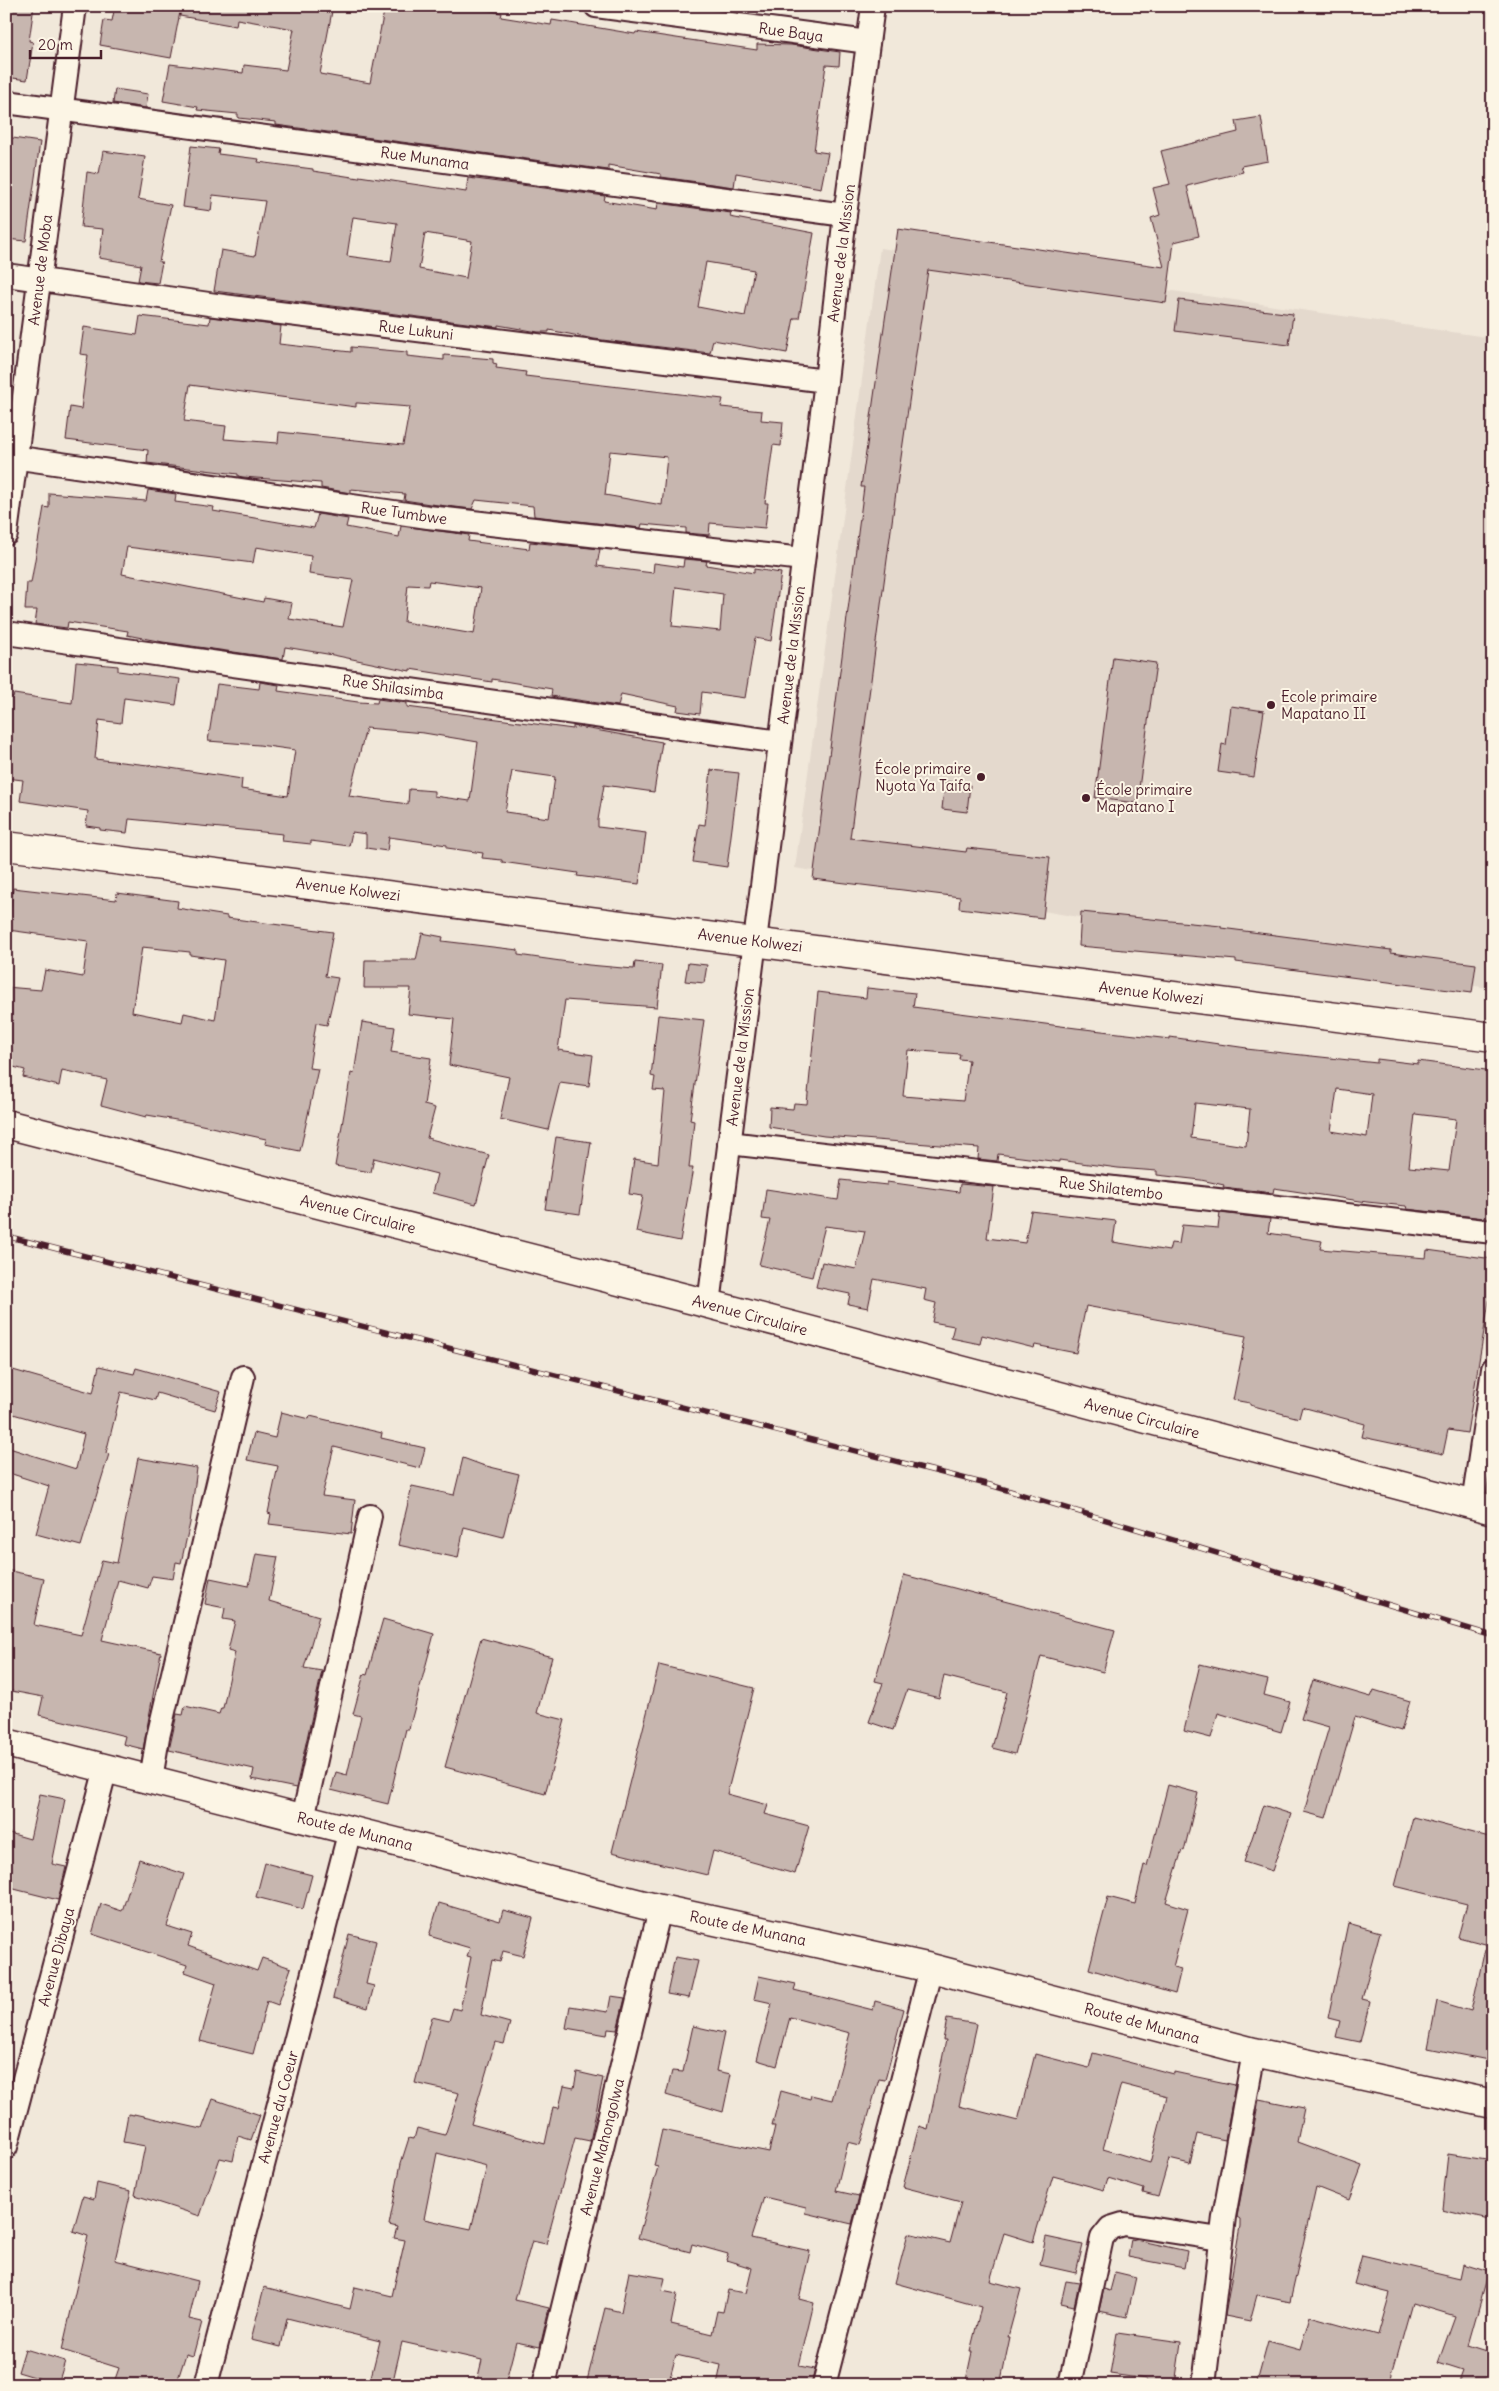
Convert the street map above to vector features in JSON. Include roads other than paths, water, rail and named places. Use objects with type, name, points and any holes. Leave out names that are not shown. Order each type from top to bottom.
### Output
[{"type":"street","name":"Avenue de Moba","points":[[6,534],[11,456],[39,279],[75,6]]},
{"type":"street","name":"Rue Baya","points":[[596,6],[868,42]]},
{"type":"street","name":"Avenue de la Mission","points":[[709,1304],[826,381],[845,215],[873,6]]},
{"type":"street","name":"Rue Munama","points":[[6,102],[845,215]]},
{"type":"street","name":"Rue Lukuni","points":[[6,275],[216,305],[826,381]]},
{"type":"street","name":"Rue Tumbwe","points":[[11,456],[428,518],[803,559]]},
{"type":"street","name":"Rue Shilasimba","points":[[6,632],[780,742]]},
{"type":"street","name":"Avenue Kolwezi","points":[[6,846],[755,941],[1493,1038]]},
{"type":"street","name":"Avenue Circulaire","points":[[6,1124],[709,1304],[1483,1507]]},
{"type":"street","name":"Rue Shilatembo","points":[[729,1143],[1493,1232]]},
{"type":"street","points":[[1483,1507],[1493,1369]]},
{"type":"street","points":[[151,1779],[158,1737],[243,1378]]},
{"type":"street","points":[[303,1818],[370,1516]]},
{"type":"street","name":"Route de Munana","points":[[6,1743],[660,1909],[931,1968],[1254,2052],[1493,2104]]},
{"type":"street","name":"Avenue Dibaya","points":[[6,2147],[106,1768]]},
{"type":"street","name":"Avenue du Coeur","points":[[206,2385],[350,1830]]},
{"type":"street","name":"Avenue Mahongolwa","points":[[544,2385],[660,1909]]},
{"type":"street","points":[[824,2385],[931,1968]]},
{"type":"street","points":[[1204,2385],[1220,2240],[1254,2052]]},
{"type":"street","points":[[1070,2385],[1102,2238],[1110,2228],[1122,2224],[1220,2240]]},
{"type":"railway","points":[[6,1236],[990,1485],[1493,1636]]},
{"type":"place","name":"Ecole primaire Mapatano II","points":[[1271,705]]},
{"type":"place","name":"École primaire Nyota Ya Taifa","points":[[981,777]]},
{"type":"place","name":"École primaire Mapatano I","points":[[1086,798]]}]
